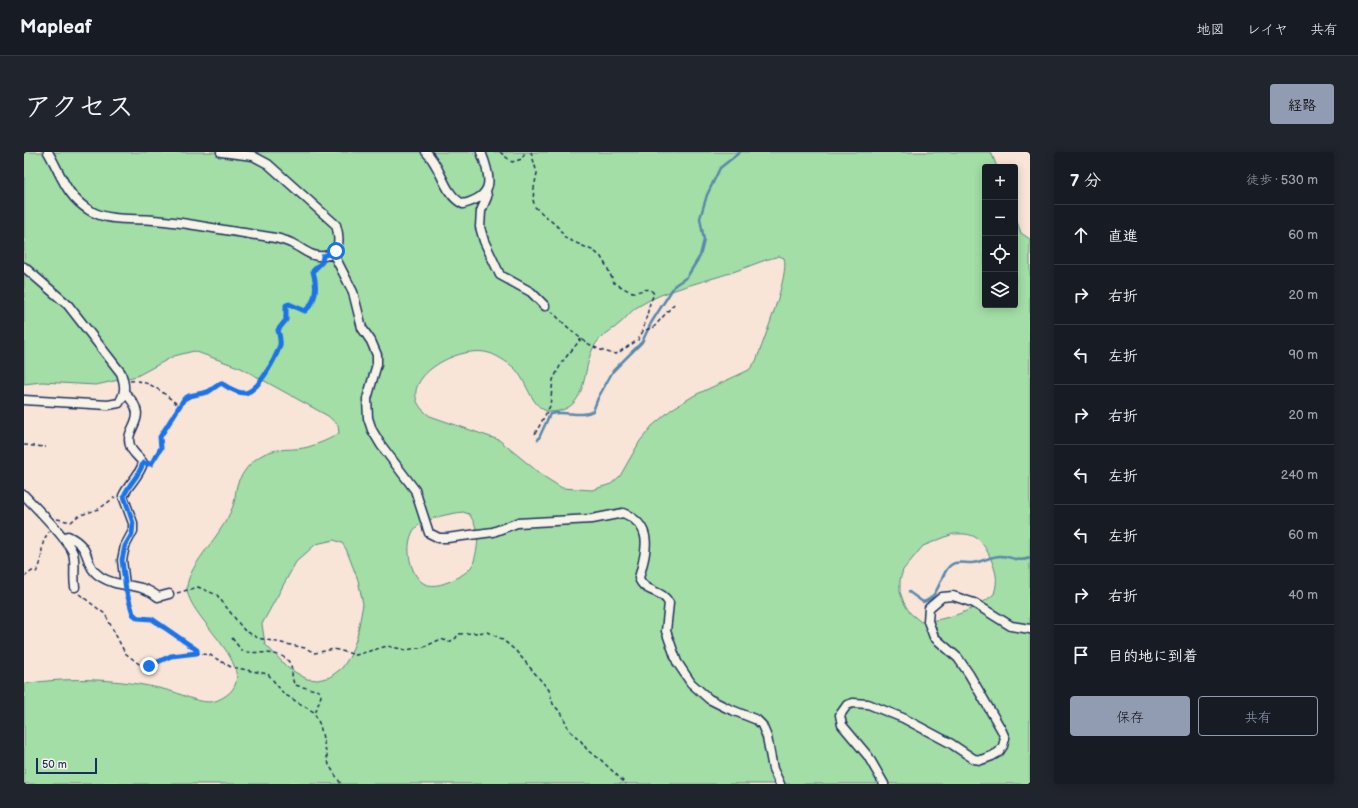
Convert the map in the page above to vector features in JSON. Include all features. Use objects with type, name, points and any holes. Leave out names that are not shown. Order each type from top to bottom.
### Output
[{"type":"street","points":[[48,152],[59,176],[70,194],[90,211],[100,215],[112,219],[154,220],[282,240],[315,256],[323,256],[333,253],[339,244],[339,235],[336,226],[328,217],[268,164],[253,156],[221,152]]},
{"type":"street","points":[[426,152],[432,158],[453,199],[463,204],[477,200],[486,191]]},
{"type":"street","points":[[481,152],[489,172],[489,181],[486,191],[487,196],[481,211],[480,227],[484,241],[500,275],[531,292],[545,306]]},
{"type":"street","points":[[333,253],[353,292],[362,328],[378,354],[377,364],[367,399],[368,418],[372,430],[381,445],[415,490],[429,533],[439,538],[447,538],[493,532],[517,523],[592,519],[623,513],[636,520],[645,537],[646,549],[639,578],[645,588],[661,594],[668,603],[666,631],[677,662],[691,683],[709,698],[727,708],[757,720],[762,724],[767,736],[773,769],[780,784]]},
{"type":"street","points":[[24,267],[68,305],[121,374],[124,382],[124,392],[119,403],[108,405],[40,402],[26,398]]},
{"type":"street","points":[[124,392],[135,405],[137,413],[137,420],[130,435],[130,447],[143,463],[139,474],[128,487],[124,496],[133,523],[133,530],[122,556],[125,585]]},
{"type":"street","points":[[24,495],[63,538],[72,552],[75,564],[73,578],[75,587]]},
{"type":"street","points":[[63,538],[68,536],[76,540],[83,547],[89,565],[95,573],[114,583],[148,589],[158,597],[169,594]]},
{"type":"street","points":[[884,784],[868,756],[842,725],[840,715],[847,705],[861,702],[903,718],[950,743],[974,759],[987,758],[999,752],[1003,746],[1005,738],[1001,728],[970,674],[958,658],[934,636],[928,621],[929,608],[942,597],[953,596],[974,603],[1011,626],[1030,629]]},
{"type":"path","points":[[500,152],[512,162],[522,159],[525,152]]},
{"type":"path","points":[[531,152],[537,173],[533,200],[535,207],[559,228],[565,238],[594,251],[601,257],[608,267],[614,283],[635,292],[648,289],[654,294],[650,303],[643,331],[638,340],[616,354],[597,350],[581,339],[545,306]]},
{"type":"path","points":[[143,463],[149,465],[154,459],[161,448],[160,437],[179,406],[189,396],[208,392],[221,383],[236,391],[246,393],[251,391],[264,379],[280,343],[278,330],[286,320],[286,305],[289,304],[302,311],[305,311],[311,306],[317,283],[313,271],[322,262],[323,256]]},
{"type":"path","points":[[643,331],[654,327],[676,303]]},
{"type":"path","points":[[535,434],[550,406],[553,380],[562,362],[581,339]]},
{"type":"path","points":[[124,382],[139,380],[158,389],[179,406]]},
{"type":"path","points":[[24,445],[46,447]]},
{"type":"path","points":[[24,577],[32,571],[36,572],[41,565],[41,545],[51,525],[57,519],[71,522],[78,516],[99,510],[128,487]]},
{"type":"path","points":[[125,585],[135,616],[152,619],[177,638],[189,643],[197,650],[197,653]]},
{"type":"path","points":[[75,587],[80,596],[104,614],[124,654],[144,667],[171,656],[197,653],[210,655],[231,667],[268,674],[284,694],[305,706],[315,714],[320,725],[329,765],[341,784]]},
{"type":"path","points":[[169,594],[198,587],[220,597],[241,627],[258,638],[305,648],[315,653],[334,649],[356,654],[387,646],[400,650],[413,649],[424,647],[441,639],[449,642],[461,633],[474,634],[488,632],[498,636],[516,650],[545,686],[553,704],[562,714],[569,730],[581,740],[588,751],[601,760],[626,784]]},
{"type":"path","points":[[232,638],[242,651],[277,654],[288,662],[291,666],[295,685],[319,691],[321,696],[315,714]]},
{"type":"green space","points":[[24,152],[991,152],[996,164],[982,164],[982,308],[1018,308],[1018,224],[1021,233],[1030,239],[1030,784],[24,784],[24,684],[61,680],[100,680],[138,684],[174,692],[196,700],[207,702],[218,700],[233,689],[236,676],[232,661],[190,600],[187,587],[188,580],[200,557],[216,536],[232,509],[239,480],[253,462],[260,456],[269,452],[308,447],[339,433],[338,425],[328,416],[241,368],[194,351],[174,356],[137,376],[96,385],[42,382],[24,384]],"holes":[[[779,256],[784,258],[785,266],[780,293],[756,361],[749,370],[695,395],[672,409],[652,426],[640,441],[620,476],[611,484],[592,490],[562,488],[543,476],[499,440],[430,416],[419,404],[416,392],[420,380],[430,370],[459,354],[475,352],[489,353],[508,363],[523,380],[536,404],[542,409],[550,412],[559,411],[570,406],[577,399],[582,389],[590,355],[595,345],[604,335],[622,322],[636,308],[660,295]],[[463,512],[469,514],[477,531],[478,542],[473,564],[464,574],[448,582],[437,585],[425,584],[419,580],[414,573],[409,556],[410,538],[414,530],[419,525],[429,520],[440,516]],[[953,534],[967,534],[975,537],[986,548],[996,575],[994,594],[978,605],[960,614],[921,622],[910,613],[900,592],[900,580],[903,570],[923,546]],[[334,540],[342,543],[346,549],[358,580],[363,604],[357,637],[350,656],[342,668],[330,677],[318,680],[307,679],[288,668],[265,644],[262,624],[296,562],[316,544]]]},
{"type":"waterway","points":[[538,440],[550,414],[583,414],[593,411],[598,398],[613,371],[642,342],[651,323],[675,285],[687,277],[700,256],[704,240],[700,218],[707,195],[720,168],[740,152]]},
{"type":"waterway","points":[[909,592],[923,602],[929,599],[938,589],[946,570],[955,563],[975,563],[1000,556],[1018,560],[1030,558]]},
{"type":"route","points":[[149,666],[171,656],[197,653],[197,650],[189,643],[177,638],[152,619],[138,618],[133,614],[126,590],[125,577],[122,568],[123,552],[133,530],[133,523],[124,496],[126,491],[139,474],[143,463],[149,465],[151,464],[161,448],[160,437],[184,399],[189,396],[208,392],[216,388],[218,384],[221,383],[236,391],[246,393],[251,391],[264,379],[280,343],[278,330],[286,320],[286,305],[289,304],[302,311],[305,311],[311,306],[317,283],[313,271],[322,262],[323,256],[336,251]]}]
